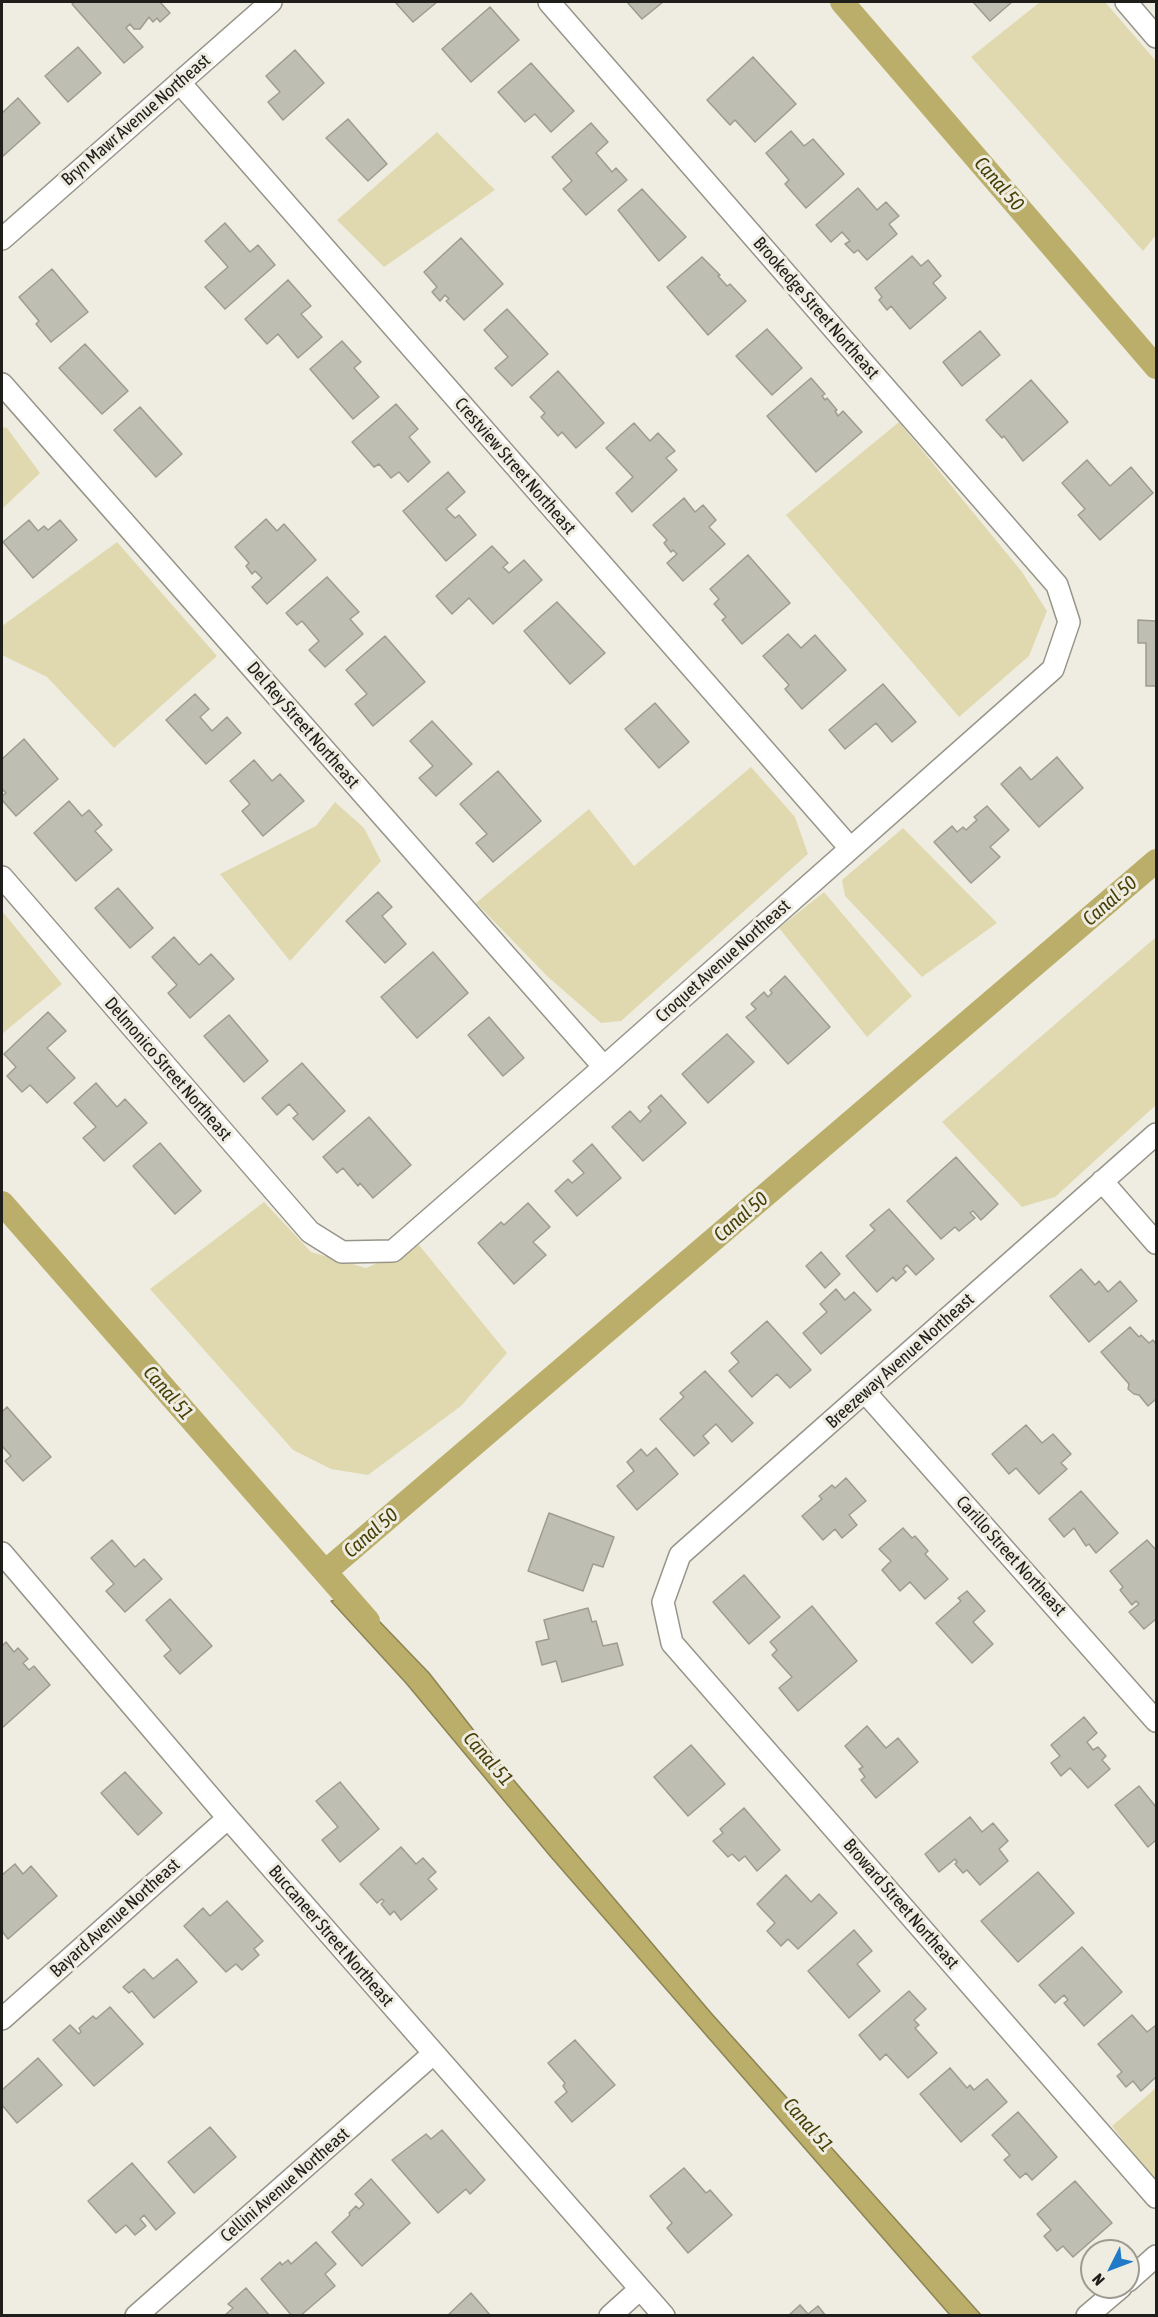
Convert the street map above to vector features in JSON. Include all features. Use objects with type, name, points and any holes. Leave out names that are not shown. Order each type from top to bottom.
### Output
[{"type":"street","name":"Bryn Mawr Avenue Northeast","points":[[2,238],[271,2]]},
{"type":"street","name":"Brookedge Street Northeast","points":[[549,2],[1057,585],[1069,622]]},
{"type":"street","points":[[1126,2],[1156,37]]},
{"type":"street","name":"Crestview Street Northeast","points":[[180,83],[850,848]]},
{"type":"street","name":"Del Rey Street Northeast","points":[[2,384],[604,1067]]},
{"type":"street","name":"Croquet Avenue Northeast","points":[[342,1252],[393,1251],[1053,669],[1069,622]]},
{"type":"street","name":"Delmonico Street Northeast","points":[[2,877],[310,1232],[342,1252]]},
{"type":"street","name":"Breezeway Avenue Northeast","points":[[663,1602],[680,1555],[1156,1134]]},
{"type":"street","points":[[1102,1181],[1156,1243]]},
{"type":"street","name":"Carillo Street Northeast","points":[[865,1392],[1156,1721]]},
{"type":"street","name":"Buccaneer Street Northeast","points":[[2,1553],[228,1818],[664,2316]]},
{"type":"street","name":"Broward Street Northeast","points":[[663,1602],[672,1643],[1156,2197]]},
{"type":"street","name":"Bayard Avenue Northeast","points":[[2,2019],[228,1818]]},
{"type":"street","name":"Cellini Avenue Northeast","points":[[136,2316],[433,2054]]},
{"type":"street","points":[[1140,2270],[1156,2256]]},
{"type":"street","points":[[610,2316],[640,2289]]},
{"type":"street","points":[[1087,2316],[1107,2299]]},
{"type":"shaded area","points":[[1040,2],[1105,2],[1156,61],[1156,235],[1143,251],[971,57]]},
{"type":"shaded area","points":[[437,132],[495,190],[384,267],[337,220]]},
{"type":"shaded area","points":[[899,422],[1022,572],[1047,611],[1029,656],[959,717],[786,515]]},
{"type":"shaded area","points":[[2,427],[7,428],[40,473],[2,509]]},
{"type":"shaded area","points":[[117,542],[217,656],[114,748],[47,677],[2,655],[2,626]]},
{"type":"shaded area","points":[[751,767],[795,817],[808,854],[621,1021],[601,1023],[548,977],[476,903],[589,809],[634,866]]},
{"type":"shaded area","points":[[335,802],[364,828],[381,861],[290,961],[220,874],[316,826]]},
{"type":"shaded area","points":[[903,828],[997,923],[922,977],[845,896],[842,880]]},
{"type":"shaded area","points":[[824,892],[912,996],[867,1037],[779,928]]},
{"type":"shaded area","points":[[2,911],[62,984],[2,1034]]},
{"type":"shaded area","points":[[1156,937],[1156,1105],[1055,1197],[1022,1207],[942,1122]]},
{"type":"shaded area","points":[[264,1202],[311,1252],[366,1268],[419,1245],[507,1353],[461,1406],[368,1475],[331,1469],[293,1450],[150,1289]]},
{"type":"shaded area","points":[[1156,2088],[1156,2181],[1151,2178],[1112,2126]]},
{"type":"water","points":[[354,1595],[429,1673],[500,1764],[711,2013],[981,2315],[950,2315],[551,1857],[406,1683],[331,1601]]},
{"type":"building","points":[[75,2],[160,2],[170,13],[160,22],[157,18],[153,22],[149,17],[140,29],[134,29],[130,24],[126,28],[143,47],[124,63],[72,4]]},
{"type":"building","points":[[395,2],[437,2],[413,22]]},
{"type":"building","points":[[627,2],[663,2],[642,19]]},
{"type":"building","points":[[973,2],[1012,2],[990,21]]},
{"type":"building","points":[[490,7],[519,40],[471,82],[442,49]]},
{"type":"building","points":[[78,47],[101,73],[68,102],[45,76]]},
{"type":"building","points":[[295,50],[324,83],[283,120],[268,102],[280,92],[266,76]]},
{"type":"building","points":[[753,57],[796,104],[755,142],[735,120],[730,125],[707,100]]},
{"type":"building","points":[[531,63],[574,111],[551,132],[535,114],[525,122],[498,92]]},
{"type":"building","points":[[18,98],[40,123],[2,157],[2,113]]},
{"type":"building","points":[[348,119],[387,164],[368,181],[326,138]]},
{"type":"building","points":[[591,123],[608,142],[596,153],[612,172],[616,168],[627,180],[586,215],[563,189],[572,181],[552,157]]},
{"type":"building","points":[[791,131],[804,146],[813,139],[844,174],[806,208],[785,184],[789,180],[766,153]]},
{"type":"building","points":[[858,188],[877,210],[886,202],[899,216],[889,224],[897,234],[867,260],[858,250],[854,253],[845,244],[850,241],[842,232],[831,242],[816,225]]},
{"type":"building","points":[[642,189],[686,237],[659,261],[618,210]]},
{"type":"building","points":[[225,223],[250,252],[258,245],[275,265],[225,309],[205,287],[228,267],[205,241]]},
{"type":"building","points":[[461,238],[503,284],[464,320],[446,301],[449,299],[445,295],[440,301],[432,292],[437,287],[424,272]]},
{"type":"building","points":[[912,256],[921,266],[928,260],[941,276],[933,283],[946,298],[910,329],[891,306],[887,310],[879,300],[882,297],[875,288]]},
{"type":"building","points":[[702,257],[720,275],[718,276],[727,286],[730,284],[746,301],[708,335],[667,287]]},
{"type":"building","points":[[52,269],[88,312],[51,342],[36,324],[39,321],[19,297]]},
{"type":"building","points":[[288,280],[311,306],[301,314],[322,337],[298,358],[278,334],[267,344],[245,319]]},
{"type":"building","points":[[507,309],[548,354],[512,386],[495,368],[508,357],[484,330]]},
{"type":"building","points":[[767,329],[802,368],[772,395],[736,356]]},
{"type":"building","points":[[980,331],[1000,355],[962,386],[943,362]]},
{"type":"building","points":[[342,341],[361,362],[354,368],[379,397],[353,419],[310,369]]},
{"type":"building","points":[[85,344],[128,391],[102,414],[59,368]]},
{"type":"building","points":[[558,371],[604,423],[576,448],[562,432],[558,436],[541,417],[545,413],[530,397]]},
{"type":"building","points":[[811,378],[825,394],[822,396],[825,400],[827,398],[837,410],[835,411],[838,416],[843,411],[862,432],[816,472],[767,416]]},
{"type":"building","points":[[1031,380],[1068,422],[1023,461],[1004,436],[1002,438],[986,420]]},
{"type":"building","points":[[396,404],[418,429],[409,437],[430,462],[408,482],[399,472],[391,478],[379,464],[374,467],[352,442]]},
{"type":"building","points":[[140,407],[182,454],[156,477],[114,430]]},
{"type":"building","points":[[634,423],[650,441],[658,433],[675,451],[666,458],[677,470],[632,512],[616,493],[633,477],[606,448]]},
{"type":"building","points":[[1087,460],[1110,486],[1131,467],[1153,493],[1100,540],[1078,515],[1085,509],[1062,483]]},
{"type":"building","points":[[448,472],[465,492],[446,509],[455,518],[459,515],[476,535],[446,561],[403,511]]},
{"type":"building","points":[[684,498],[695,512],[703,505],[716,520],[709,527],[725,544],[683,581],[667,563],[677,554],[673,550],[671,552],[664,543],[667,540],[653,525]]},
{"type":"building","points":[[266,519],[277,531],[284,524],[316,560],[267,604],[252,587],[262,578],[255,571],[252,574],[246,566],[249,563],[235,547]]},
{"type":"building","points":[[29,520],[38,531],[44,526],[48,530],[60,520],[77,540],[33,578],[3,542]]},
{"type":"building","points":[[492,546],[508,563],[503,567],[509,573],[524,560],[542,580],[493,624],[469,598],[452,614],[436,596]]},
{"type":"building","points":[[748,555],[790,603],[742,644],[722,620],[726,617],[714,604],[719,599],[710,589]]},
{"type":"building","points":[[327,577],[359,612],[350,619],[363,634],[325,667],[309,650],[319,641],[302,621],[297,625],[286,613]]},
{"type":"building","points":[[557,602],[605,653],[570,684],[524,631]]},
{"type":"building","points":[[1138,620],[1156,621],[1156,686],[1146,686],[1146,643],[1138,643]]},
{"type":"building","points":[[788,634],[801,648],[815,635],[846,670],[802,709],[785,689],[789,685],[763,656]]},
{"type":"building","points":[[385,636],[425,682],[373,726],[355,704],[367,694],[346,670]]},
{"type":"building","points":[[883,684],[916,722],[892,742],[876,723],[845,749],[829,730]]},
{"type":"building","points":[[195,694],[209,709],[200,717],[212,731],[227,717],[241,733],[206,764],[166,720]]},
{"type":"building","points":[[655,703],[689,742],[659,768],[625,729]]},
{"type":"building","points":[[432,721],[472,764],[436,796],[419,778],[433,766],[410,741]]},
{"type":"building","points":[[24,739],[58,779],[16,816],[2,800],[2,796],[6,793],[2,789],[2,759]]},
{"type":"building","points":[[1057,757],[1083,788],[1039,827],[1001,784],[1020,767],[1031,780]]},
{"type":"building","points":[[254,760],[272,781],[280,774],[304,801],[263,836],[242,811],[250,804],[230,781]]},
{"type":"building","points":[[498,771],[541,821],[493,862],[476,843],[487,834],[460,804]]},
{"type":"building","points":[[69,801],[82,816],[89,810],[102,825],[95,831],[112,850],[76,881],[34,833]]},
{"type":"building","points":[[987,806],[1009,830],[990,847],[1000,857],[971,883],[934,842],[952,826],[957,832],[963,827],[966,830],[977,820],[974,817]]},
{"type":"building","points":[[118,888],[153,928],[130,948],[95,908]]},
{"type":"building","points":[[378,892],[392,907],[382,916],[406,944],[385,963],[346,921]]},
{"type":"building","points":[[174,937],[199,965],[211,954],[234,979],[190,1018],[168,993],[177,985],[152,957]]},
{"type":"building","points":[[433,952],[468,993],[417,1038],[381,997]]},
{"type":"building","points":[[785,976],[830,1027],[788,1064],[746,1017],[756,1009],[751,1004],[764,992],[768,997],[772,993],[770,990]]},
{"type":"building","points":[[48,1012],[66,1031],[47,1048],[75,1078],[47,1103],[30,1085],[22,1092],[7,1076],[16,1067],[4,1054]]},
{"type":"building","points":[[229,1015],[268,1061],[244,1082],[204,1036]]},
{"type":"building","points":[[489,1017],[524,1058],[503,1076],[468,1035]]},
{"type":"building","points":[[727,1034],[754,1062],[708,1103],[682,1074]]},
{"type":"building","points":[[302,1063],[345,1111],[313,1140],[293,1118],[298,1114],[289,1104],[277,1115],[262,1098]]},
{"type":"building","points":[[96,1083],[117,1107],[125,1099],[147,1123],[104,1161],[83,1138],[96,1127],[74,1103]]},
{"type":"building","points":[[661,1095],[686,1123],[643,1161],[612,1127],[630,1111],[640,1122],[651,1111],[648,1107]]},
{"type":"building","points":[[369,1117],[411,1165],[373,1198],[360,1183],[358,1186],[343,1168],[337,1173],[323,1157]]},
{"type":"building","points":[[160,1143],[201,1191],[175,1214],[133,1166]]},
{"type":"building","points":[[592,1144],[621,1178],[577,1216],[555,1191],[568,1179],[572,1183],[584,1173],[573,1161]]},
{"type":"building","points":[[956,1157],[998,1204],[981,1220],[973,1211],[970,1213],[975,1218],[959,1231],[955,1227],[941,1239],[907,1201]]},
{"type":"building","points":[[528,1203],[550,1227],[533,1242],[546,1255],[514,1284],[478,1243],[501,1222],[504,1225]]},
{"type":"building","points":[[889,1209],[934,1259],[916,1275],[907,1265],[903,1269],[906,1272],[896,1281],[893,1277],[877,1292],[846,1256],[875,1230],[870,1225]]},
{"type":"building","points":[[821,1252],[840,1274],[825,1288],[806,1266]]},
{"type":"building","points":[[1081,1269],[1095,1285],[1099,1281],[1108,1292],[1120,1281],[1137,1301],[1089,1342],[1050,1296]]},
{"type":"building","points":[[836,1289],[845,1300],[854,1292],[871,1310],[821,1354],[803,1333],[827,1312],[820,1304]]},
{"type":"building","points":[[767,1321],[811,1370],[790,1388],[777,1374],[752,1397],[729,1371],[739,1362],[731,1353]]},
{"type":"building","points":[[1130,1327],[1139,1337],[1141,1335],[1149,1343],[1153,1340],[1156,1344],[1156,1399],[1148,1406],[1139,1395],[1128,1389],[1129,1384],[1101,1352]]},
{"type":"building","points":[[705,1371],[753,1423],[732,1442],[716,1424],[703,1436],[709,1443],[694,1456],[660,1419],[684,1397],[680,1393]]},
{"type":"building","points":[[7,1407],[51,1457],[23,1481],[5,1461],[11,1456],[2,1446],[2,1412]]},
{"type":"building","points":[[1026,1425],[1042,1443],[1053,1434],[1071,1454],[1061,1463],[1067,1469],[1039,1494],[1016,1468],[1009,1474],[992,1454]]},
{"type":"building","points":[[656,1448],[678,1474],[637,1510],[617,1486],[634,1471],[627,1462],[641,1449],[647,1456]]},
{"type":"building","points":[[846,1478],[866,1501],[849,1515],[857,1525],[842,1538],[835,1529],[823,1540],[802,1516],[822,1499],[819,1496],[832,1485],[835,1488]]},
{"type":"building","points":[[1081,1491],[1118,1533],[1096,1553],[1089,1544],[1086,1546],[1074,1528],[1064,1537],[1049,1519]]},
{"type":"building","points":[[549,1513],[614,1537],[603,1567],[593,1564],[583,1591],[528,1571]]},
{"type":"building","points":[[903,1528],[912,1538],[915,1536],[928,1551],[925,1554],[948,1579],[925,1599],[910,1582],[900,1591],[882,1570],[891,1561],[879,1549]]},
{"type":"building","points":[[112,1540],[135,1567],[144,1559],[162,1579],[125,1612],[106,1591],[114,1584],[91,1558]]},
{"type":"building","points":[[1147,1540],[1156,1550],[1156,1619],[1144,1629],[1129,1612],[1139,1604],[1136,1601],[1132,1605],[1120,1590],[1123,1587],[1110,1571]]},
{"type":"building","points":[[744,1575],[780,1617],[749,1644],[713,1602]]},
{"type":"building","points":[[967,1591],[985,1611],[973,1622],[993,1644],[972,1663],[936,1623],[961,1601],[958,1598]]},
{"type":"building","points":[[170,1599],[212,1646],[180,1674],[164,1656],[171,1650],[146,1620]]},
{"type":"building","points":[[812,1606],[857,1661],[798,1711],[779,1688],[792,1677],[772,1655],[777,1650],[770,1642]]},
{"type":"building","points":[[588,1608],[592,1622],[596,1621],[603,1646],[617,1643],[623,1665],[562,1682],[556,1661],[542,1665],[536,1642],[549,1639],[544,1620]]},
{"type":"building","points":[[6,1642],[14,1652],[18,1648],[28,1659],[23,1663],[29,1670],[34,1666],[50,1685],[2,1728],[2,1646]]},
{"type":"building","points":[[1084,1717],[1097,1733],[1087,1742],[1093,1750],[1098,1747],[1106,1756],[1102,1760],[1110,1769],[1088,1788],[1070,1768],[1061,1776],[1051,1763],[1060,1756],[1051,1745]]},
{"type":"building","points":[[867,1726],[886,1748],[898,1738],[918,1762],[876,1798],[861,1780],[865,1777],[859,1769],[863,1767],[845,1746]]},
{"type":"building","points":[[691,1745],[725,1784],[688,1816],[654,1777]]},
{"type":"building","points":[[125,1772],[162,1813],[138,1835],[101,1793]]},
{"type":"building","points":[[340,1782],[379,1829],[340,1862],[322,1840],[338,1827],[316,1801]]},
{"type":"building","points":[[1139,1786],[1156,1807],[1156,1840],[1148,1847],[1115,1805]]},
{"type":"building","points":[[744,1808],[780,1850],[757,1871],[745,1856],[739,1861],[732,1854],[728,1857],[713,1841],[723,1833],[720,1829]]},
{"type":"building","points":[[970,1817],[982,1832],[993,1823],[1008,1841],[999,1849],[1008,1861],[980,1885],[967,1870],[963,1873],[955,1864],[957,1862],[955,1859],[939,1872],[925,1854]]},
{"type":"building","points":[[401,1847],[416,1864],[423,1858],[436,1872],[428,1879],[437,1889],[401,1920],[394,1911],[390,1915],[381,1904],[384,1901],[382,1899],[377,1903],[360,1884]]},
{"type":"building","points":[[15,1864],[23,1874],[31,1866],[57,1896],[8,1939],[2,1931],[2,1875]]},
{"type":"building","points":[[1038,1872],[1074,1913],[1018,1962],[981,1921]]},
{"type":"building","points":[[786,1875],[811,1902],[819,1894],[837,1913],[798,1949],[788,1939],[781,1946],[767,1931],[775,1923],[757,1904]]},
{"type":"building","points":[[227,1901],[263,1941],[254,1949],[259,1955],[242,1970],[236,1964],[226,1972],[184,1926],[203,1908],[210,1916]]},
{"type":"building","points":[[854,1930],[872,1951],[857,1964],[880,1991],[849,2018],[808,1971]]},
{"type":"building","points":[[1082,1947],[1122,1992],[1084,2026],[1064,2003],[1068,2000],[1064,1995],[1055,2003],[1039,1985]]},
{"type":"building","points":[[177,1959],[197,1982],[154,2018],[132,1991],[129,1993],[123,1987],[144,1969],[153,1979]]},
{"type":"building","points":[[909,1991],[926,2009],[914,2020],[919,2025],[915,2028],[937,2053],[908,2078],[886,2054],[880,2060],[859,2035]]},
{"type":"building","points":[[110,2007],[143,2044],[94,2086],[53,2040],[70,2025],[79,2034],[81,2032],[79,2028],[93,2016],[96,2019]]},
{"type":"building","points":[[1132,2015],[1147,2032],[1156,2025],[1156,2077],[1141,2091],[1133,2081],[1126,2087],[1117,2076],[1122,2072],[1098,2044]]},
{"type":"building","points":[[575,2040],[615,2085],[572,2122],[555,2102],[567,2092],[563,2086],[565,2083],[548,2063]]},
{"type":"building","points":[[38,2058],[62,2085],[17,2123],[2,2105],[2,2090]]},
{"type":"building","points":[[950,2068],[967,2088],[970,2085],[974,2090],[987,2079],[1007,2102],[961,2142],[920,2094]]},
{"type":"building","points":[[1018,2112],[1057,2157],[1032,2180],[1026,2173],[1020,2178],[1004,2160],[1010,2155],[992,2135]]},
{"type":"building","points":[[210,2127],[236,2157],[194,2193],[168,2162]]},
{"type":"building","points":[[442,2130],[485,2180],[470,2194],[466,2189],[438,2213],[392,2160],[426,2134],[431,2139]]},
{"type":"building","points":[[132,2163],[175,2213],[156,2230],[144,2215],[140,2219],[146,2226],[135,2235],[126,2225],[116,2233],[88,2201]]},
{"type":"building","points":[[684,2168],[706,2193],[710,2190],[732,2215],[688,2253],[667,2228],[672,2223],[650,2196]]},
{"type":"building","points":[[371,2179],[410,2223],[362,2266],[332,2232],[356,2206],[359,2209],[364,2204],[355,2194]]},
{"type":"building","points":[[1075,2181],[1112,2223],[1094,2239],[1080,2239],[1080,2251],[1073,2257],[1063,2246],[1057,2251],[1044,2236],[1051,2230],[1037,2214]]},
{"type":"building","points":[[316,2242],[336,2264],[325,2274],[335,2286],[300,2316],[292,2316],[261,2279],[280,2262],[282,2265],[288,2260],[291,2264]]},
{"type":"building","points":[[246,2288],[270,2316],[224,2316],[233,2308],[228,2304]]},
{"type":"building","points":[[471,2293],[491,2316],[447,2316]]},
{"type":"building","points":[[800,2305],[808,2314],[818,2306],[826,2316],[788,2316]]},
{"type":"waterway","name":"Canal 50","points":[[842,2],[1156,367]]},
{"type":"waterway","name":"Canal 50","points":[[325,1572],[1156,861]]},
{"type":"waterway","name":"Canal 51","points":[[2,1203],[368,1621]]}]
